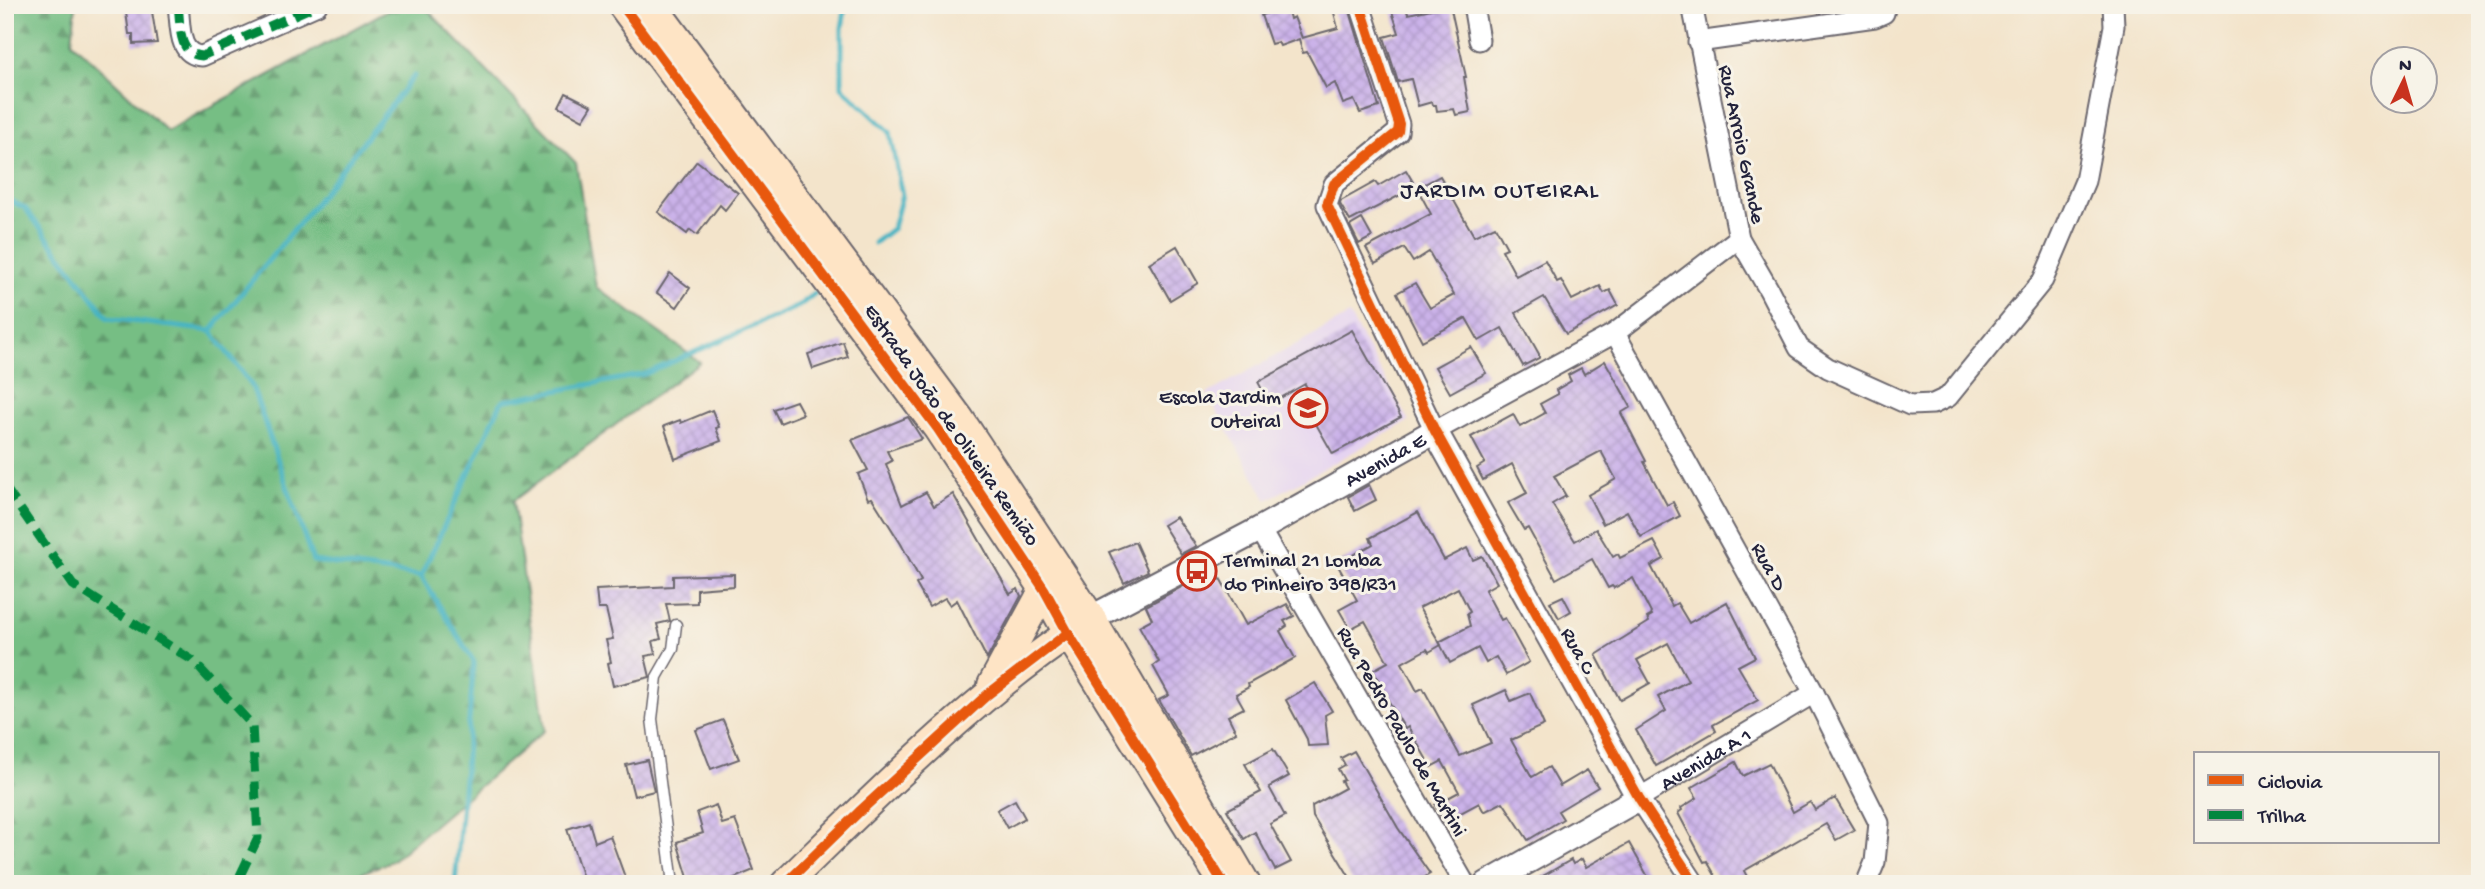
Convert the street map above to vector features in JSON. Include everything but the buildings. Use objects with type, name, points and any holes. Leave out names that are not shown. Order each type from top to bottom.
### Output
[{"type":"main road","name":"Estrada João de Oliveira Remião","points":[[622,5],[938,429],[1044,590],[1080,626],[1246,884]]},
{"type":"main road","name":"Estrada João de Oliveira Remião","points":[[652,5],[959,418],[1080,626],[1224,884]]},
{"type":"main road","points":[[987,695],[1044,590]]},
{"type":"main road","points":[[785,884],[987,695],[1080,626]]},
{"type":"street","points":[[178,5],[184,49],[191,55],[202,56],[317,5]]},
{"type":"street","points":[[1360,5],[1399,124],[1398,132],[1334,184],[1327,205],[1435,431]]},
{"type":"street","points":[[1473,5],[1479,40]]},
{"type":"street","name":"Rua Arroio Grande","points":[[1692,5],[1739,238],[1799,348],[1828,368],[1910,405],[1933,404],[1948,397],[2043,280],[2085,181],[2113,26],[2113,5]]},
{"type":"street","points":[[1698,42],[1875,17],[1885,9]]},
{"type":"street","name":"Avenida E","points":[[1080,626],[1615,334],[1739,238]]},
{"type":"street","name":"Rua D","points":[[1615,334],[1814,693],[1880,823],[1875,862],[1866,884]]},
{"type":"street","name":"Rua C","points":[[1435,431],[1639,798],[1695,884]]},
{"type":"street","name":"Rua Pedro Paulo de Martini","points":[[1260,529],[1465,884]]},
{"type":"street","name":"Avenida A 1","points":[[1487,884],[1639,798],[1814,693]]},
{"type":"lane","points":[[673,884],[652,719],[657,677],[673,649],[676,625]]},
{"type":"shaded area","name":"Escola Jardim Outeiral","points":[[1349,315],[1409,421],[1267,500],[1207,394]]},
{"type":"green space","points":[[5,5],[76,5],[72,42],[167,131],[397,5],[423,5],[576,163],[596,287],[700,362],[513,501],[545,730],[392,861],[334,884],[5,884]]},
{"type":"waterway","points":[[846,5],[842,28],[842,87],[890,132],[902,195],[893,228],[874,243]]},
{"type":"waterway","points":[[211,331],[414,76]]},
{"type":"waterway","points":[[5,198],[25,208],[108,318],[211,331],[252,386],[313,561],[421,576],[474,662],[455,884]]},
{"type":"waterway","points":[[421,576],[502,401],[645,374],[799,306],[815,293]]},
{"type":"marked path","points":[[178,5],[184,45],[194,54],[202,56],[317,5]]},
{"type":"marked path","points":[[5,487],[73,585],[192,660],[252,725],[258,838],[236,884]]},
{"type":"cycle path","points":[[622,5],[938,429],[1044,589],[1068,633],[1224,884]]},
{"type":"cycle path","points":[[1360,5],[1399,124],[1398,132],[1334,184],[1327,205],[1435,431],[1639,798],[1695,884]]},
{"type":"cycle path","points":[[785,884],[987,695],[1068,633]]},
{"type":"place","name":"Escola Jardim Outeiral","points":[[1308,408]]},
{"type":"place","name":"Terminal 21 Lomba do Pinheiro 398/R31","points":[[1197,571]]},
{"type":"district","name":"JARDIM OUTEIRAL","points":[[1500,189]]}]
